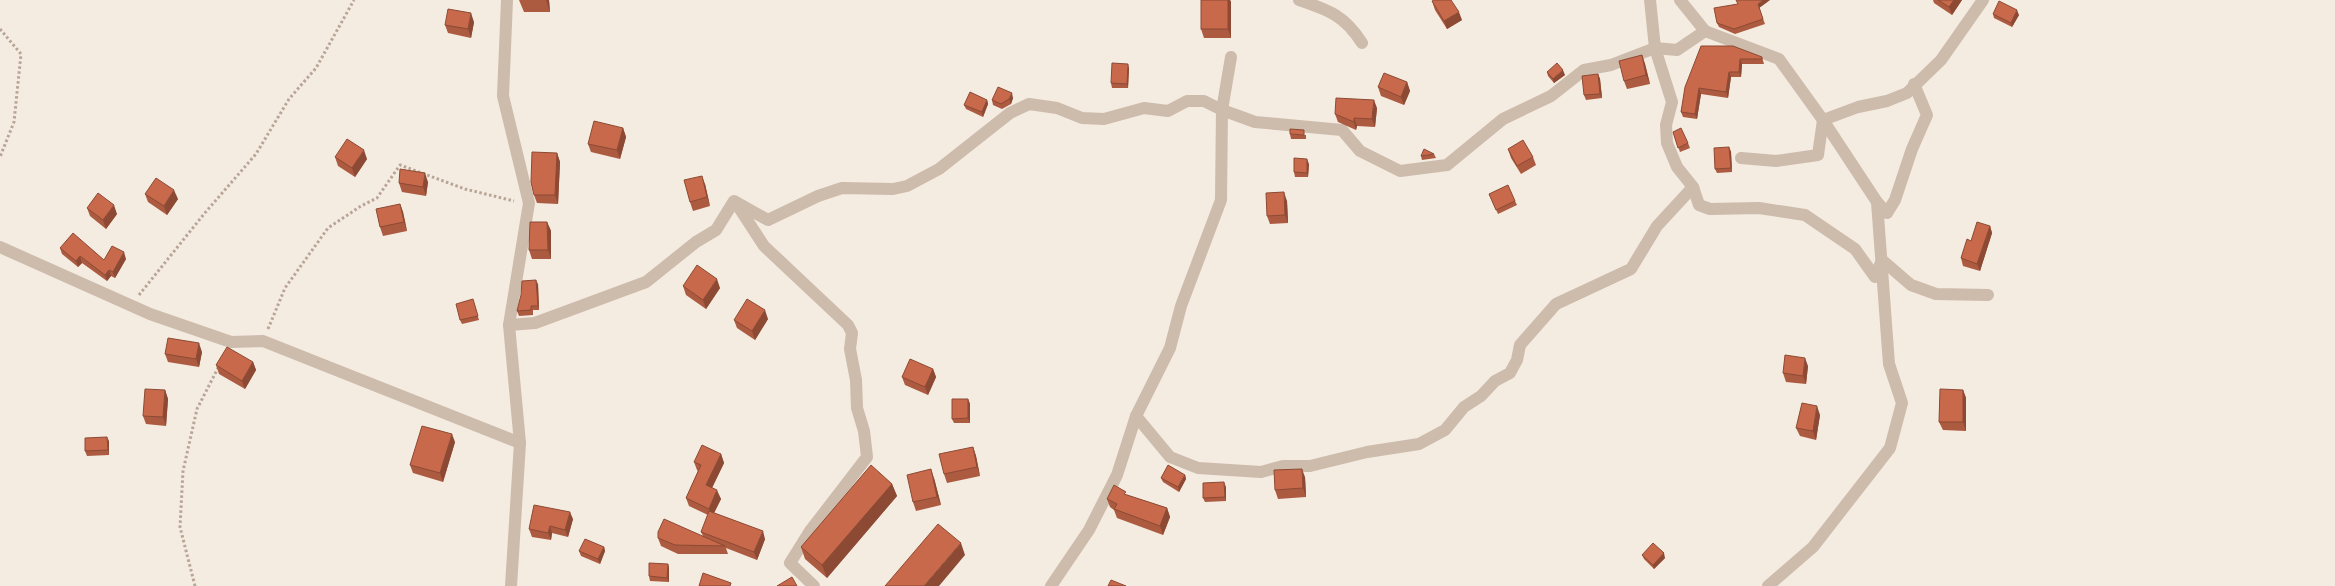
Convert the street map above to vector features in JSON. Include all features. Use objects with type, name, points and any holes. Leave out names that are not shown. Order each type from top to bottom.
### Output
[{"type":"street","points":[[507,0],[503,96],[528,204],[509,325],[520,443],[511,586]]},
{"type":"street","points":[[1299,0],[1317,6],[1350,24],[1362,43]]},
{"type":"street","points":[[1650,0],[1655,48],[1672,102],[1666,126],[1667,143],[1677,167],[1693,187],[1699,205],[1710,209],[1759,208],[1805,215],[1855,249],[1875,277],[1882,260]]},
{"type":"street","points":[[1680,0],[1705,30],[1779,59],[1823,120],[1877,202],[1888,213],[1895,200],[1912,149],[1927,115],[1914,84]]},
{"type":"street","points":[[1823,120],[1858,107],[1888,100],[1907,93],[1914,84],[1941,60],[1983,0]]},
{"type":"street","points":[[734,201],[768,220],[818,196],[842,188],[894,189],[907,186],[939,169],[1010,113],[1030,104],[1057,108],[1082,118],[1104,119],[1144,108],[1168,111],[1187,101],[1204,100],[1222,110],[1255,122],[1342,130],[1360,151],[1400,170],[1447,165],[1503,119],[1551,96],[1584,70],[1611,65],[1655,48],[1677,50],[1705,30]]},
{"type":"street","points":[[1051,586],[1093,522],[1117,475],[1136,416],[1170,348],[1181,306],[1221,200],[1222,110],[1231,57]]},
{"type":"street","points":[[1741,158],[1776,161],[1818,155],[1823,120]]},
{"type":"street","points":[[1136,416],[1170,457],[1198,468],[1261,472],[1283,466],[1310,466],[1367,452],[1419,444],[1446,430],[1464,407],[1481,396],[1495,381],[1510,372],[1517,360],[1520,345],[1556,304],[1631,269],[1656,226],[1693,187]]},
{"type":"street","points":[[509,325],[535,323],[646,282],[696,242],[716,230],[734,201]]},
{"type":"street","points":[[734,201],[764,246],[848,325],[852,333],[850,349],[856,380],[857,408],[864,431],[867,457],[790,563],[814,586]]},
{"type":"street","points":[[1768,586],[1813,547],[1890,448],[1902,403],[1889,364],[1877,202]]},
{"type":"street","points":[[0,247],[130,305],[231,342],[263,341],[520,443]]},
{"type":"street","points":[[1882,260],[1911,285],[1936,294],[1988,295]]},
{"type":"path","points":[[130,305],[256,154],[289,99],[316,68],[354,0]]},
{"type":"path","points":[[0,29],[21,54],[14,122],[0,156]]},
{"type":"path","points":[[263,341],[285,288],[328,228],[361,206],[377,198],[400,165],[465,189],[528,204]]},
{"type":"path","points":[[196,586],[180,527],[183,471],[197,409],[231,342]]},
{"type":"building","points":[[1201,0],[1228,0],[1228,29],[1201,29]]},
{"type":"building","points":[[1451,0],[1459,12],[1444,21],[1432,1]]},
{"type":"building","points":[[1736,0],[1763,0],[1758,4],[1763,19],[1734,29],[1717,23],[1714,8],[1738,4]]},
{"type":"building","points":[[1938,0],[1954,0],[1949,7]]},
{"type":"building","points":[[1999,1],[2017,10],[2011,23],[1993,14]]},
{"type":"building","points":[[448,9],[471,13],[468,29],[445,25]]},
{"type":"building","points":[[1701,46],[1733,46],[1762,57],[1762,59],[1740,59],[1739,72],[1729,72],[1726,92],[1699,88],[1695,114],[1681,112],[1685,87]]},
{"type":"building","points":[[1642,55],[1646,75],[1624,81],[1619,61]]},
{"type":"building","points":[[1112,63],[1128,64],[1127,84],[1111,83]]},
{"type":"building","points":[[1557,63],[1563,70],[1553,79],[1547,72]]},
{"type":"building","points":[[1384,73],[1407,82],[1401,97],[1378,87]]},
{"type":"building","points":[[1598,74],[1600,94],[1584,95],[1582,76]]},
{"type":"building","points":[[998,87],[1012,93],[1009,99],[1001,104],[992,100]]},
{"type":"building","points":[[970,92],[987,100],[982,112],[964,105]]},
{"type":"building","points":[[1336,98],[1374,100],[1372,119],[1354,118],[1354,122],[1335,114]]},
{"type":"building","points":[[594,121],[623,128],[617,150],[588,144]]},
{"type":"building","points":[[1681,128],[1688,143],[1678,148],[1673,132]]},
{"type":"building","points":[[1290,129],[1304,130],[1304,135],[1290,134]]},
{"type":"building","points":[[347,139],[364,150],[352,168],[335,157]]},
{"type":"building","points":[[1523,140],[1533,157],[1517,166],[1508,149]]},
{"type":"building","points":[[1729,147],[1731,168],[1715,169],[1714,148]]},
{"type":"building","points":[[1424,149],[1434,154],[1421,156]]},
{"type":"building","points":[[532,152],[557,153],[555,195],[534,195],[531,182]]},
{"type":"building","points":[[1294,158],[1307,159],[1307,173],[1294,172]]},
{"type":"building","points":[[400,169],[425,173],[423,187],[399,183]]},
{"type":"building","points":[[702,176],[707,197],[690,202],[684,180]]},
{"type":"building","points":[[156,178],[174,190],[164,206],[145,194]]},
{"type":"building","points":[[1508,185],[1515,201],[1496,210],[1489,194]]},
{"type":"building","points":[[1284,192],[1285,215],[1267,216],[1266,193]]},
{"type":"building","points":[[98,193],[114,205],[103,220],[87,208]]},
{"type":"building","points":[[400,204],[404,222],[380,227],[376,209]]},
{"type":"building","points":[[530,222],[547,222],[548,250],[529,250]]},
{"type":"building","points":[[1977,222],[1990,226],[1977,264],[1961,258],[1967,239],[1971,241]]},
{"type":"building","points":[[73,233],[104,260],[112,246],[124,252],[113,272],[109,270],[105,275],[80,256],[76,261],[60,248]]},
{"type":"building","points":[[697,265],[717,279],[703,300],[683,286]]},
{"type":"building","points":[[536,280],[538,306],[531,306],[531,310],[517,311],[522,281]]},
{"type":"building","points":[[473,299],[478,316],[460,320],[456,304]]},
{"type":"building","points":[[747,299],[765,310],[752,331],[734,320]]},
{"type":"building","points":[[168,338],[199,343],[196,359],[165,354]]},
{"type":"building","points":[[227,347],[253,362],[242,381],[216,365]]},
{"type":"building","points":[[1785,355],[1805,358],[1803,376],[1783,373]]},
{"type":"building","points":[[910,359],[933,369],[925,387],[902,377]]},
{"type":"building","points":[[145,389],[165,390],[163,417],[143,416]]},
{"type":"building","points":[[1940,389],[1963,390],[1963,422],[1939,422]]},
{"type":"building","points":[[952,399],[968,399],[968,418],[952,419]]},
{"type":"building","points":[[1802,403],[1817,406],[1813,431],[1796,428]]},
{"type":"building","points":[[422,426],[452,434],[440,473],[410,465]]},
{"type":"building","points":[[107,437],[108,450],[85,451],[85,438]]},
{"type":"building","points":[[702,445],[721,454],[706,485],[717,490],[709,509],[686,498],[701,465],[694,462]]},
{"type":"building","points":[[973,447],[977,467],[944,474],[939,454]]},
{"type":"building","points":[[871,465],[892,484],[822,565],[801,547]]},
{"type":"building","points":[[1168,465],[1185,475],[1178,487],[1161,478]]},
{"type":"building","points":[[931,469],[937,497],[913,502],[907,475]]},
{"type":"building","points":[[1302,469],[1303,488],[1275,490],[1274,470]]},
{"type":"building","points":[[1224,482],[1225,497],[1203,498],[1203,483]]},
{"type":"building","points":[[1114,485],[1126,492],[1124,494],[1167,508],[1160,526],[1114,509],[1117,504],[1107,499]]},
{"type":"building","points":[[534,505],[570,512],[565,530],[550,526],[548,533],[529,529]]},
{"type":"building","points":[[709,511],[763,531],[754,552],[701,532]]},
{"type":"building","points":[[664,519],[725,546],[675,545],[658,538],[658,532]]},
{"type":"building","points":[[938,524],[961,543],[924,586],[885,586]]},
{"type":"building","points":[[585,539],[604,547],[598,559],[579,551]]},
{"type":"building","points":[[1653,543],[1664,553],[1653,565],[1642,555]]},
{"type":"building","points":[[649,563],[668,564],[667,578],[649,576]]},
{"type":"building","points":[[703,573],[731,583],[730,586],[699,586]]},
{"type":"building","points":[[792,577],[797,586],[777,586]]},
{"type":"building","points":[[1111,580],[1126,586],[1108,586]]}]
